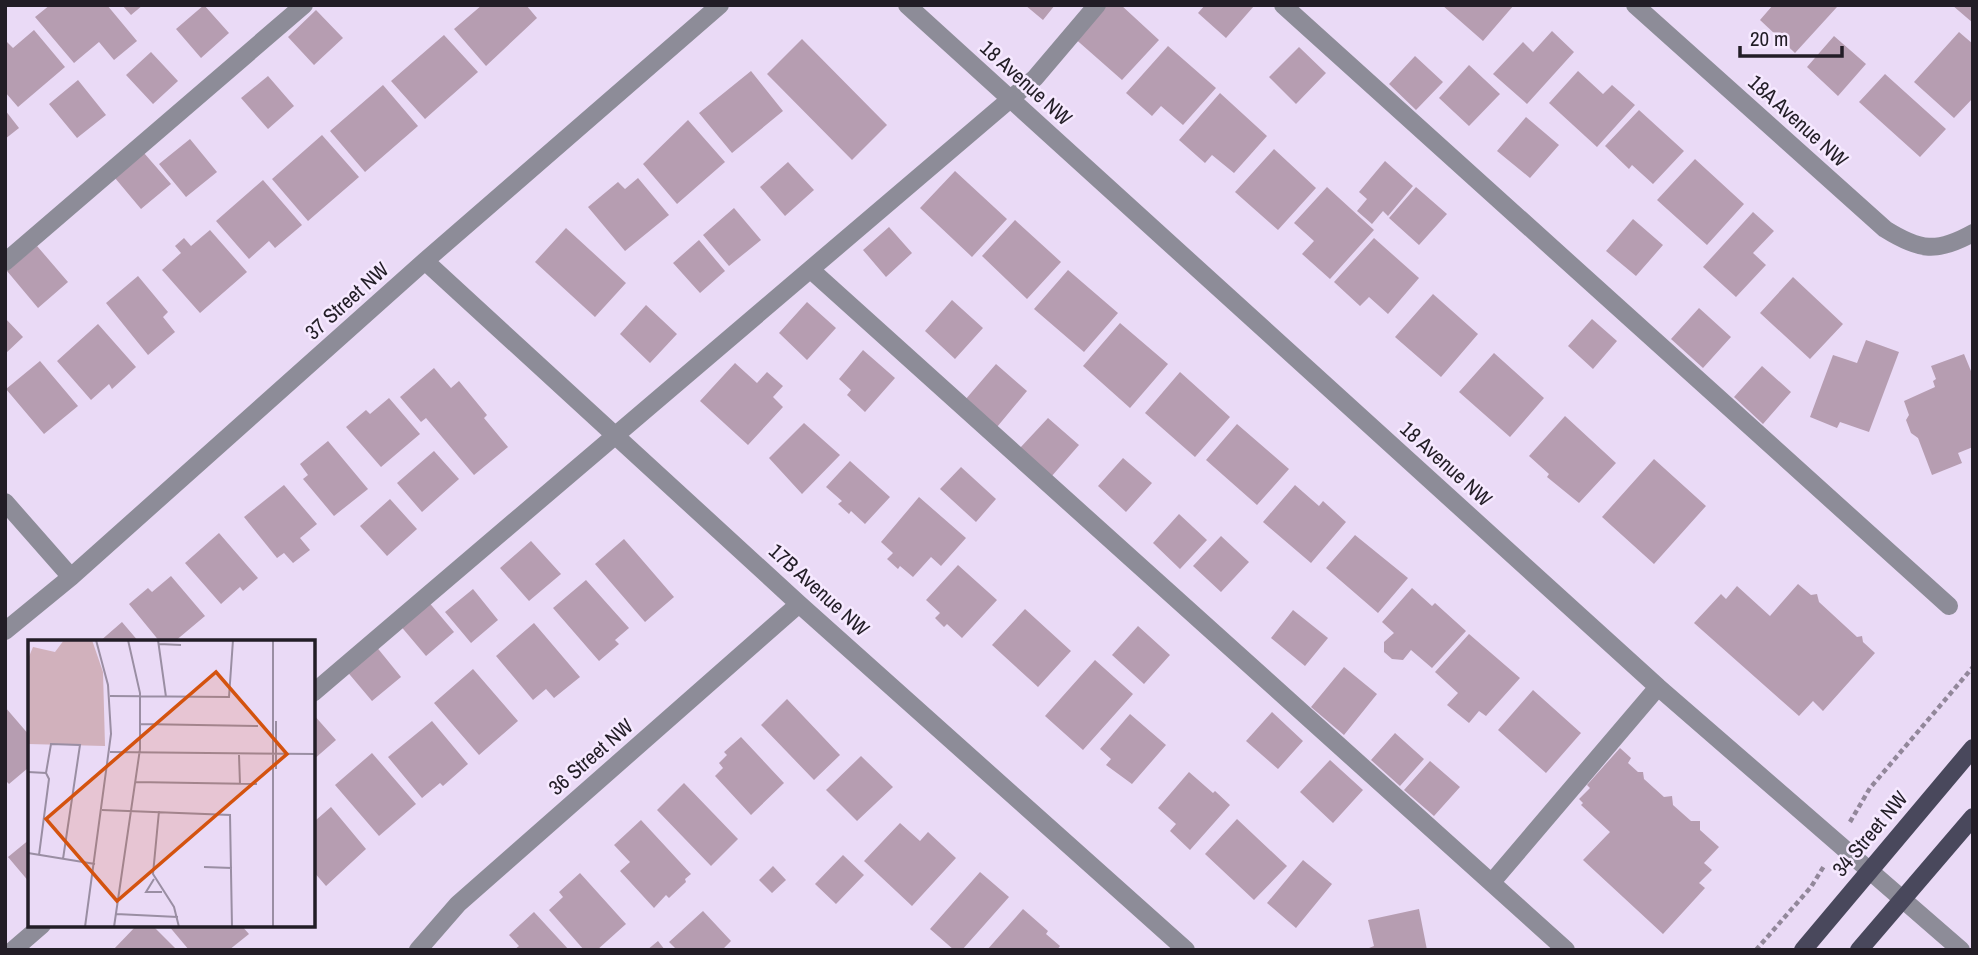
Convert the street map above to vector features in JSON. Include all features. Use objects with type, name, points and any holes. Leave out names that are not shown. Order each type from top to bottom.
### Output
[{"type":"main road","name":"34 Street NW","points":[[1802,950],[1973,748]]},
{"type":"main road","points":[[1859,950],[1973,817]]},
{"type":"street","points":[[5,262],[304,5]]},
{"type":"street","name":"37 Street NW","points":[[5,631],[71,577],[425,261],[720,5]]},
{"type":"street","name":"18 Avenue NW","points":[[907,5],[1658,687],[1961,950]]},
{"type":"street","points":[[315,691],[1035,78],[1097,5]]},
{"type":"street","points":[[1283,5],[1949,606]]},
{"type":"street","name":"18A Avenue NW","points":[[1635,5],[1885,229],[1903,240],[1923,246],[1942,247],[1973,233]]},
{"type":"street","name":"17B Avenue NW","points":[[425,261],[799,604],[1186,950]]},
{"type":"street","points":[[811,270],[1566,950]]},
{"type":"street","points":[[5,502],[71,577]]},
{"type":"street","name":"36 Street NW","points":[[418,950],[458,904],[799,604]]},
{"type":"street","points":[[1492,883],[1658,687]]},
{"type":"street","points":[[13,950],[40,927]]},
{"type":"path","points":[[1861,803],[1870,788],[1973,667]]},
{"type":"path","points":[[1756,950],[1811,887]]},
{"type":"building","points":[[50,5],[107,5],[137,41],[114,60],[99,42],[74,63],[35,17]]},
{"type":"building","points":[[122,5],[143,5],[131,15]]},
{"type":"building","points":[[204,5],[229,33],[201,58],[176,29]]},
{"type":"building","points":[[482,5],[526,5],[537,18],[486,66],[454,29]]},
{"type":"building","points":[[1025,5],[1055,5],[1043,20]]},
{"type":"building","points":[[1100,5],[1121,5],[1159,40],[1122,80],[1072,36]]},
{"type":"building","points":[[1205,5],[1254,6],[1226,38],[1198,13]]},
{"type":"building","points":[[1442,5],[1514,5],[1483,41]]},
{"type":"building","points":[[1773,5],[1837,7],[1795,53],[1760,20]]},
{"type":"building","points":[[1952,5],[1973,5],[1973,23]]},
{"type":"building","points":[[316,10],[343,38],[314,65],[288,37]]},
{"type":"building","points":[[34,30],[65,67],[18,107],[5,92],[5,40],[13,48]]},
{"type":"building","points":[[1552,31],[1574,52],[1527,104],[1493,74],[1523,42],[1533,52]]},
{"type":"building","points":[[1959,32],[1973,44],[1973,98],[1954,118],[1914,82]]},
{"type":"building","points":[[444,35],[478,72],[425,119],[391,81]]},
{"type":"building","points":[[1834,36],[1866,64],[1838,96],[1807,67]]},
{"type":"building","points":[[802,39],[887,125],[852,160],[767,74]]},
{"type":"building","points":[[1168,46],[1216,88],[1183,125],[1161,106],[1152,116],[1126,93]]},
{"type":"building","points":[[1299,47],[1326,73],[1296,104],[1269,77]]},
{"type":"building","points":[[151,52],[178,81],[153,104],[126,75]]},
{"type":"building","points":[[1415,56],[1443,82],[1416,110],[1389,84]]},
{"type":"building","points":[[1469,65],[1500,94],[1469,126],[1439,98]]},
{"type":"building","points":[[751,71],[783,111],[732,153],[699,113]]},
{"type":"building","points":[[1578,71],[1603,94],[1612,85],[1635,105],[1597,147],[1549,103]]},
{"type":"building","points":[[1885,74],[1946,129],[1920,157],[1859,102]]},
{"type":"building","points":[[268,76],[294,106],[268,129],[241,98]]},
{"type":"building","points":[[78,80],[106,115],[77,138],[49,104]]},
{"type":"building","points":[[383,85],[418,126],[365,172],[330,131]]},
{"type":"building","points":[[1220,93],[1267,136],[1234,173],[1212,155],[1205,163],[1179,140]]},
{"type":"building","points":[[5,110],[19,128],[5,139]]},
{"type":"building","points":[[1639,110],[1684,151],[1653,184],[1632,165],[1629,169],[1605,146]]},
{"type":"building","points":[[1526,117],[1559,145],[1530,178],[1497,151]]},
{"type":"building","points":[[688,120],[725,162],[677,204],[643,164]]},
{"type":"building","points":[[322,135],[359,177],[308,221],[272,179]]},
{"type":"building","points":[[190,139],[217,172],[186,197],[159,164]]},
{"type":"building","points":[[1274,149],[1316,188],[1278,230],[1235,192]]},
{"type":"building","points":[[144,153],[171,184],[141,209],[115,178]]},
{"type":"building","points":[[1695,159],[1744,204],[1707,245],[1657,200]]},
{"type":"building","points":[[1385,161],[1413,186],[1388,216],[1383,211],[1372,224],[1357,211],[1367,199],[1359,192]]},
{"type":"building","points":[[788,162],[814,190],[785,216],[760,187]]},
{"type":"building","points":[[955,171],[1007,219],[972,257],[920,208]]},
{"type":"building","points":[[638,178],[669,215],[625,251],[588,207],[618,182],[625,189]]},
{"type":"building","points":[[263,180],[302,225],[275,248],[269,241],[249,259],[216,221]]},
{"type":"building","points":[[1327,187],[1374,230],[1330,279],[1302,254],[1314,241],[1294,223]]},
{"type":"building","points":[[1416,187],[1447,214],[1419,245],[1389,218]]},
{"type":"building","points":[[734,208],[761,240],[729,266],[703,235]]},
{"type":"building","points":[[1753,212],[1774,231],[1753,253],[1766,265],[1736,297],[1703,267]]},
{"type":"building","points":[[1633,219],[1663,245],[1636,276],[1606,251]]},
{"type":"building","points":[[1015,220],[1061,262],[1027,299],[982,256]]},
{"type":"building","points":[[889,227],[912,253],[886,277],[863,250]]},
{"type":"building","points":[[566,228],[626,283],[595,317],[535,262]]},
{"type":"building","points":[[210,230],[247,272],[200,313],[162,270],[181,253],[175,246],[184,238],[191,246]]},
{"type":"building","points":[[1374,238],[1419,278],[1388,314],[1369,297],[1360,306],[1334,282]]},
{"type":"building","points":[[699,240],[725,271],[700,293],[673,263]]},
{"type":"building","points":[[37,246],[68,282],[38,308],[7,271]]},
{"type":"building","points":[[1068,270],[1118,313],[1084,352],[1034,309]]},
{"type":"building","points":[[138,276],[168,312],[163,317],[175,332],[148,355],[106,303]]},
{"type":"building","points":[[1793,277],[1843,324],[1810,359],[1760,313]]},
{"type":"building","points":[[1433,294],[1478,334],[1441,377],[1395,337]]},
{"type":"building","points":[[952,300],[983,328],[955,359],[925,331]]},
{"type":"building","points":[[807,302],[836,328],[807,360],[779,333]]},
{"type":"building","points":[[646,305],[677,334],[650,363],[620,334]]},
{"type":"building","points":[[1699,308],[1731,337],[1703,368],[1671,339]]},
{"type":"building","points":[[5,318],[23,337],[5,354]]},
{"type":"building","points":[[1592,319],[1617,341],[1593,369],[1568,346]]},
{"type":"building","points":[[1120,323],[1168,364],[1130,408],[1083,366]]},
{"type":"building","points":[[98,324],[136,367],[112,389],[109,384],[91,400],[57,361]]},
{"type":"building","points":[[1866,340],[1899,352],[1869,432],[1840,422],[1837,428],[1810,417],[1833,355],[1857,363]]},
{"type":"building","points":[[863,350],[895,378],[865,412],[847,395],[851,390],[839,379]]},
{"type":"building","points":[[1494,353],[1544,398],[1510,437],[1459,392]]},
{"type":"building","points":[[1964,354],[1973,376],[1973,447],[1958,453],[1962,463],[1932,475],[1918,438],[1911,433],[1906,420],[1909,415],[1904,401],[1935,387],[1933,381],[1936,379],[1931,366]]},
{"type":"building","points":[[40,361],[78,406],[44,434],[6,389]]},
{"type":"building","points":[[735,363],[757,383],[767,372],[783,386],[773,397],[783,407],[748,445],[700,401]]},
{"type":"building","points":[[996,364],[1027,391],[997,427],[965,400]]},
{"type":"building","points":[[1762,366],[1791,392],[1763,424],[1734,397]]},
{"type":"building","points":[[434,368],[451,388],[459,381],[487,415],[484,418],[508,447],[474,475],[426,418],[421,422],[400,397]]},
{"type":"building","points":[[1180,372],[1230,417],[1195,457],[1145,413]]},
{"type":"building","points":[[389,398],[420,434],[381,467],[346,427],[366,410],[370,414]]},
{"type":"building","points":[[1565,416],[1616,463],[1579,503],[1547,477],[1549,474],[1529,456]]},
{"type":"building","points":[[1048,418],[1079,445],[1051,477],[1020,448]]},
{"type":"building","points":[[804,423],[840,455],[802,494],[769,458]]},
{"type":"building","points":[[1237,424],[1289,469],[1257,505],[1206,460]]},
{"type":"building","points":[[328,441],[368,489],[334,516],[303,479],[308,475],[300,464]]},
{"type":"building","points":[[434,451],[459,479],[422,512],[397,483]]},
{"type":"building","points":[[1123,458],[1152,483],[1126,512],[1098,486]]},
{"type":"building","points":[[1654,459],[1706,506],[1654,564],[1602,517]]},
{"type":"building","points":[[850,461],[890,497],[865,524],[851,511],[849,514],[838,504],[842,501],[826,487]]},
{"type":"building","points":[[961,467],[996,499],[976,522],[940,489]]},
{"type":"building","points":[[284,485],[317,524],[300,538],[310,550],[293,563],[284,553],[277,558],[244,517]]},
{"type":"building","points":[[1295,485],[1319,506],[1323,501],[1346,522],[1311,563],[1263,522]]},
{"type":"building","points":[[919,497],[966,538],[941,566],[931,557],[913,577],[887,559],[893,553],[881,542]]},
{"type":"building","points":[[390,499],[417,529],[387,556],[360,526]]},
{"type":"building","points":[[1179,514],[1207,540],[1180,569],[1153,543]]},
{"type":"building","points":[[219,533],[258,578],[243,591],[240,587],[221,604],[185,563]]},
{"type":"building","points":[[1355,535],[1408,578],[1378,613],[1326,568]]},
{"type":"building","points":[[1221,536],[1249,562],[1221,592],[1193,566]]},
{"type":"building","points":[[624,539],[674,597],[645,622],[595,564]]},
{"type":"building","points":[[531,541],[561,574],[529,601],[500,568]]},
{"type":"building","points":[[958,565],[997,600],[962,638],[947,624],[944,627],[935,618],[940,613],[926,600]]},
{"type":"building","points":[[171,576],[205,616],[176,640],[158,640],[129,604],[148,588],[152,592]]},
{"type":"building","points":[[586,580],[629,628],[615,640],[619,644],[599,661],[553,608]]},
{"type":"building","points":[[1798,584],[1811,595],[1817,594],[1819,602],[1857,637],[1862,636],[1863,642],[1875,653],[1823,711],[1813,701],[1799,716],[1694,623],[1721,594],[1726,599],[1737,586],[1770,616]]},
{"type":"building","points":[[1412,588],[1432,606],[1435,603],[1466,631],[1432,668],[1411,650],[1403,660],[1392,659],[1384,652],[1384,642],[1394,633],[1382,622]]},
{"type":"building","points":[[473,589],[498,620],[471,643],[445,612]]},
{"type":"building","points":[[427,600],[454,632],[426,656],[399,624]]},
{"type":"building","points":[[1025,609],[1071,651],[1038,687],[992,645]]},
{"type":"building","points":[[1293,610],[1328,638],[1305,666],[1271,638]]},
{"type":"building","points":[[122,622],[137,640],[101,640]]},
{"type":"building","points":[[534,623],[580,677],[554,698],[546,689],[533,700],[496,656]]},
{"type":"building","points":[[1138,626],[1170,655],[1144,684],[1112,655]]},
{"type":"building","points":[[1469,634],[1520,678],[1486,716],[1479,711],[1469,723],[1447,705],[1458,693],[1435,672]]},
{"type":"building","points":[[375,645],[401,677],[372,701],[345,669]]},
{"type":"building","points":[[1095,660],[1133,694],[1083,750],[1045,716]]},
{"type":"building","points":[[1344,667],[1377,694],[1344,735],[1311,707]]},
{"type":"building","points":[[473,669],[518,721],[479,755],[434,703]]},
{"type":"building","points":[[1533,690],[1581,733],[1546,773],[1498,730]]},
{"type":"building","points":[[787,699],[840,755],[814,780],[761,725]]},
{"type":"building","points":[[5,707],[28,734],[28,768],[9,784],[5,780]]},
{"type":"building","points":[[1272,712],[1303,741],[1278,769],[1246,741]]},
{"type":"building","points":[[1130,714],[1166,745],[1132,784],[1106,765],[1111,759],[1100,749]]},
{"type":"building","points":[[315,716],[336,740],[315,758]]},
{"type":"building","points":[[432,721],[468,764],[443,786],[440,783],[422,798],[388,757]]},
{"type":"building","points":[[1395,733],[1424,759],[1400,786],[1371,760]]},
{"type":"building","points":[[741,737],[784,783],[751,815],[715,776],[723,768],[719,763],[727,755],[724,752]]},
{"type":"building","points":[[1620,748],[1631,758],[1628,763],[1638,772],[1643,772],[1644,779],[1664,797],[1672,796],[1673,805],[1691,821],[1700,821],[1700,830],[1719,847],[1704,863],[1712,870],[1699,883],[1705,888],[1663,934],[1583,860],[1610,832],[1581,805],[1583,803],[1579,799],[1590,788],[1587,785]]},
{"type":"building","points":[[372,753],[416,804],[379,836],[335,785]]},
{"type":"building","points":[[861,756],[893,787],[857,821],[826,790]]},
{"type":"building","points":[[1330,760],[1363,790],[1333,823],[1300,792]]},
{"type":"building","points":[[1430,761],[1460,787],[1434,816],[1404,790]]},
{"type":"building","points":[[1189,772],[1230,805],[1190,850],[1170,831],[1176,824],[1158,808]]},
{"type":"building","points":[[684,783],[738,839],[711,866],[657,810]]},
{"type":"building","points":[[331,807],[366,849],[326,886],[315,873],[316,820]]},
{"type":"building","points":[[1237,819],[1287,866],[1254,900],[1205,854]]},
{"type":"building","points":[[641,820],[691,874],[669,898],[666,895],[654,908],[620,871],[630,862],[614,845]]},
{"type":"building","points":[[900,823],[920,841],[928,832],[956,858],[912,906],[864,861]]},
{"type":"building","points":[[28,841],[28,881],[8,857]]},
{"type":"building","points":[[843,855],[864,875],[836,904],[815,884]]},
{"type":"building","points":[[1303,860],[1332,884],[1296,928],[1267,903]]},
{"type":"building","points":[[773,866],[786,880],[772,893],[759,880]]},
{"type":"building","points":[[980,872],[1009,897],[962,950],[954,950],[930,929]]},
{"type":"building","points":[[580,873],[626,924],[597,950],[584,950],[549,910],[563,897],[559,892]]},
{"type":"building","points":[[1023,909],[1048,931],[1046,934],[1060,946],[1057,950],[987,950]]},
{"type":"building","points":[[1419,909],[1427,950],[1364,950],[1374,946],[1368,920]]},
{"type":"building","points":[[703,911],[731,941],[722,950],[677,950],[669,942]]},
{"type":"building","points":[[534,912],[569,950],[514,950],[519,946],[509,935]]},
{"type":"building","points":[[135,927],[154,927],[177,950],[113,950]]},
{"type":"building","points":[[170,927],[243,927],[249,934],[229,950],[189,950]]},
{"type":"building","points":[[658,941],[665,950],[647,950]]}]
